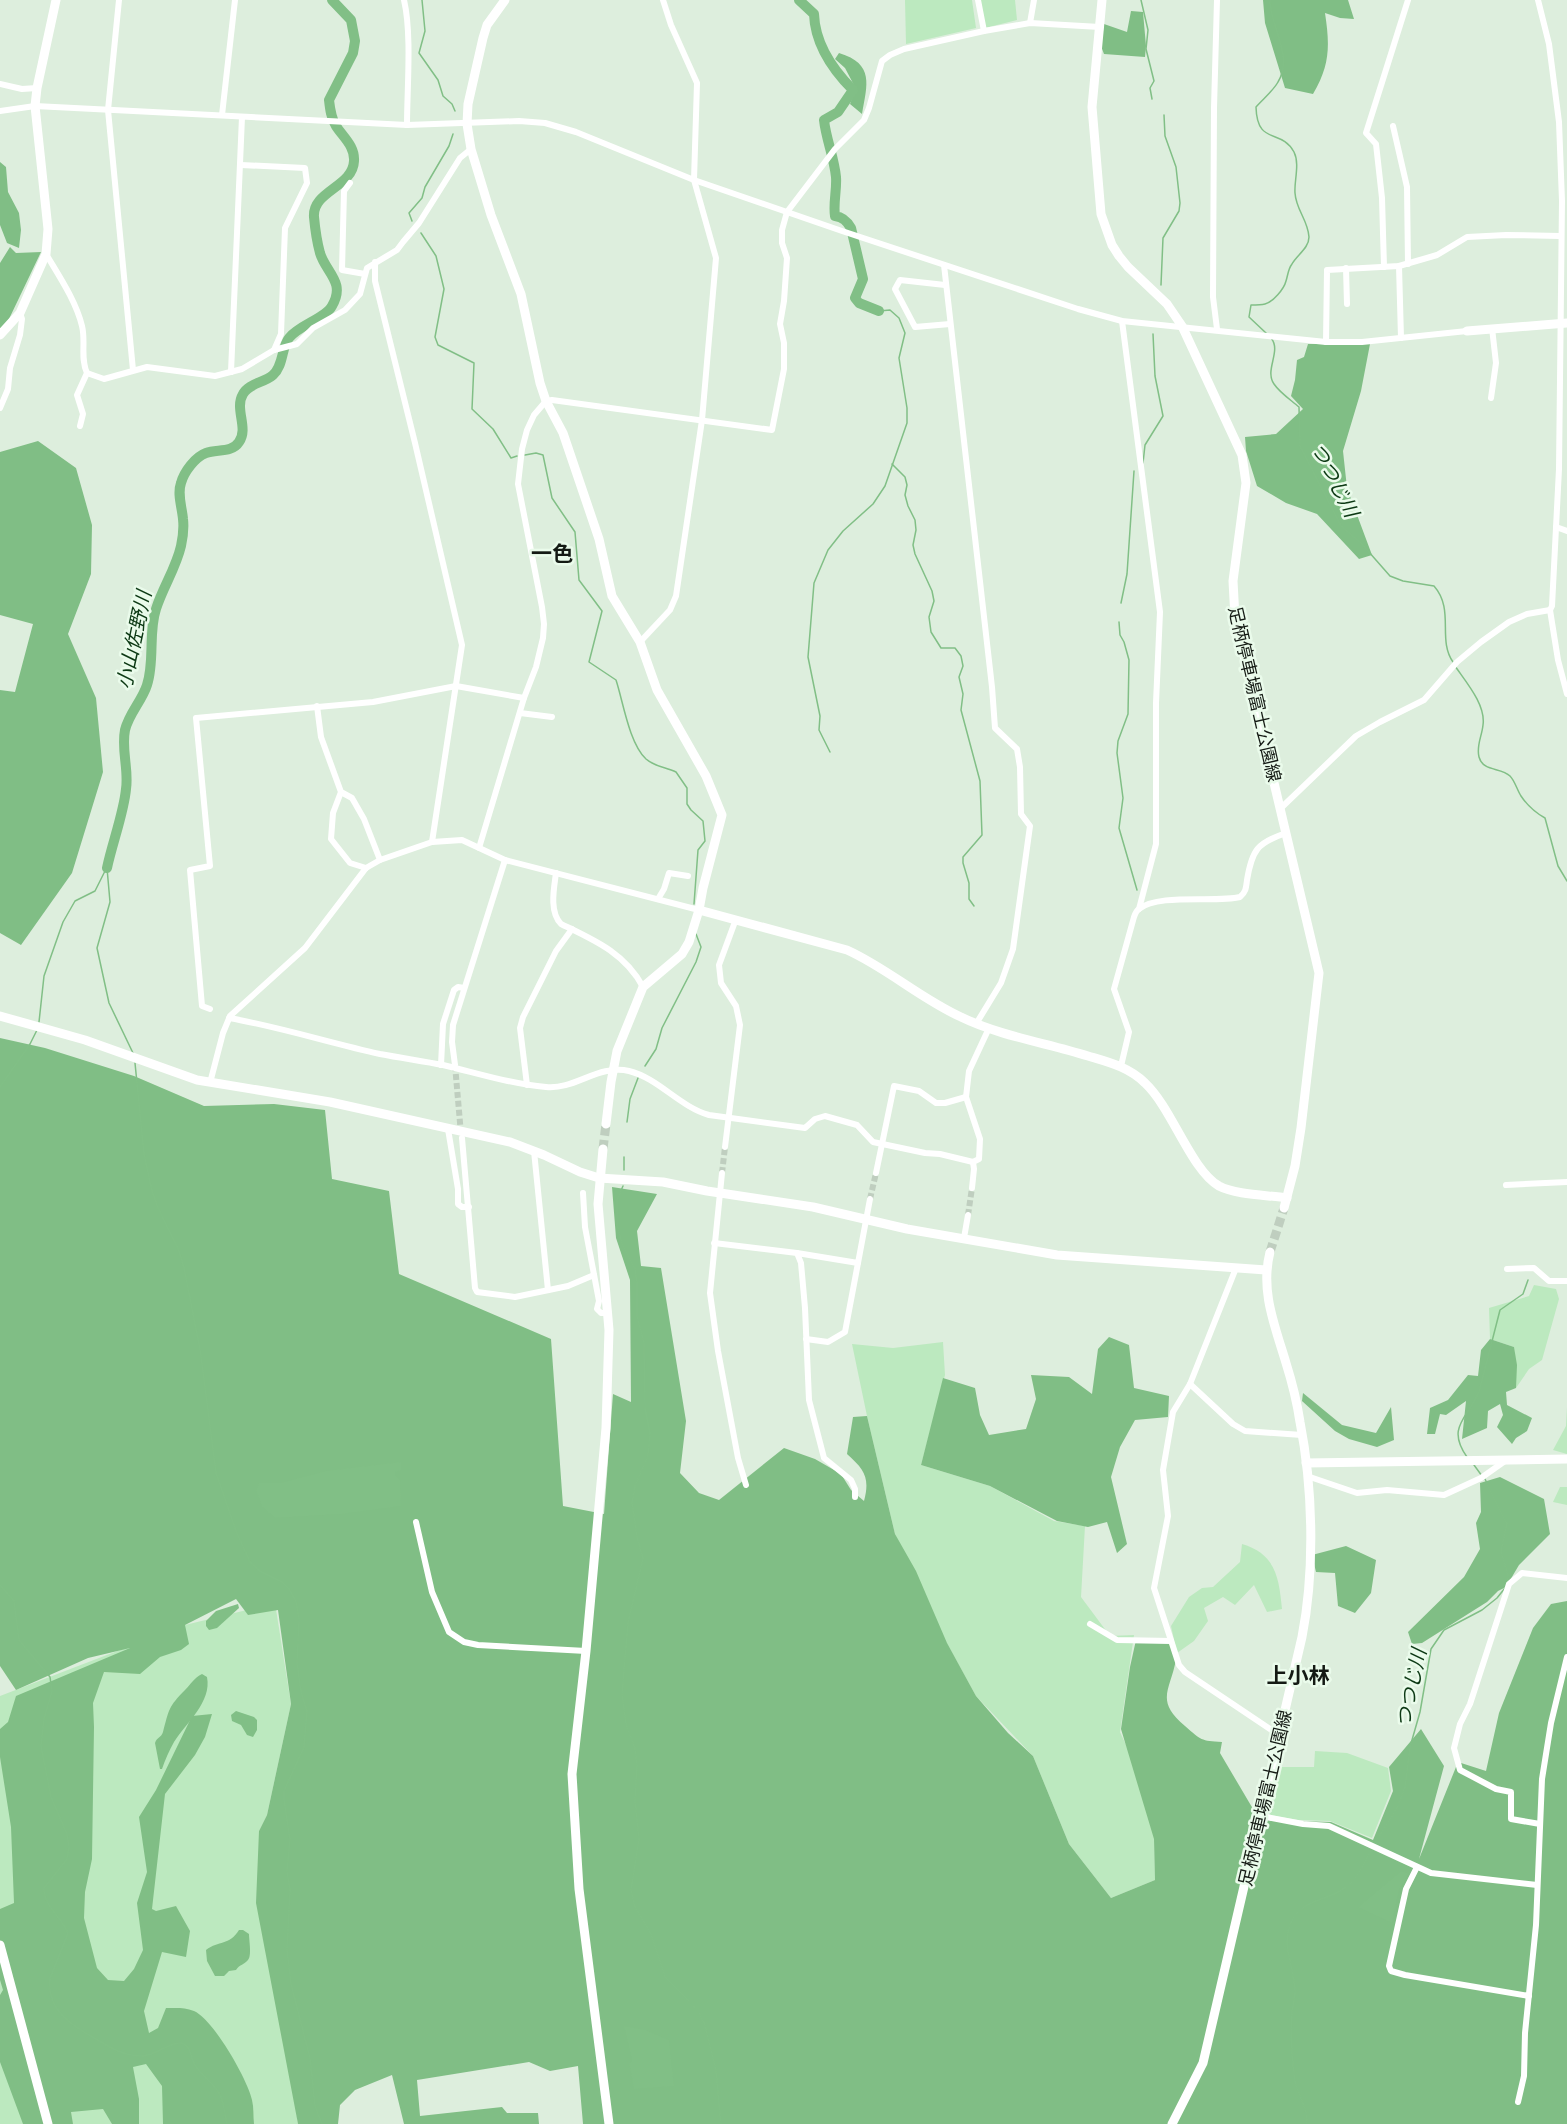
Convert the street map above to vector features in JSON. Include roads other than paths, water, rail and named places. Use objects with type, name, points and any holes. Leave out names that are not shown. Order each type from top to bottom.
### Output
[{"type":"street","points":[[0,335],[20,313],[46,254],[48,229],[35,106],[56,0]]},
{"type":"street","points":[[118,0],[108,110],[133,370]]},
{"type":"street","points":[[222,115],[235,0]]},
{"type":"street","points":[[404,0],[408,61],[407,125]]},
{"type":"street","points":[[505,0],[487,26],[483,38],[468,104],[467,123],[471,149],[491,215],[521,294],[540,383],[546,401],[563,433],[599,539],[612,596],[640,642],[657,690],[706,776],[722,815],[692,933],[682,954],[643,987],[617,1051],[606,1124]]},
{"type":"street","points":[[640,642],[670,610],[676,596],[702,420],[716,258],[694,180],[697,83],[671,25],[663,0]]},
{"type":"street","points":[[978,0],[984,31]]},
{"type":"street","points":[[1030,23],[1034,0]]},
{"type":"street","name":"足柄停車場富士公園線","points":[[1102,0],[1092,107],[1101,214],[1112,245],[1119,256],[1167,304],[1182,326],[1242,455],[1246,483],[1233,581],[1235,618],[1319,973],[1301,1128],[1295,1166],[1284,1208]]},
{"type":"street","points":[[1216,329],[1214,132],[1217,0]]},
{"type":"street","points":[[1384,267],[1383,198],[1376,144],[1366,133],[1408,0]]},
{"type":"street","points":[[1538,0],[1549,44],[1559,122],[1564,201],[1560,236],[1563,323],[1559,393],[1559,469],[1550,610],[1558,660],[1567,693]]},
{"type":"street","points":[[479,848],[543,638],[544,624],[528,527],[518,484],[522,449],[534,415],[546,401],[552,400],[772,430],[783,369],[780,324],[784,301],[786,258],[782,243],[782,230],[787,212],[835,149],[864,120],[882,62],[904,49],[1030,23],[1100,27]]},
{"type":"street","points":[[0,84],[12,88],[37,88]]},
{"type":"street","points":[[0,111],[35,106],[407,125],[519,121],[545,123],[562,127],[694,180],[842,231],[1078,309],[1122,321],[1326,342],[1362,342],[1563,323]]},
{"type":"street","points":[[231,372],[242,117]]},
{"type":"street","points":[[1393,126],[1407,187],[1408,264]]},
{"type":"street","points":[[87,373],[104,379],[147,367],[215,376],[242,369],[276,350],[297,344],[313,328],[345,310],[355,301],[360,294],[367,268],[397,250],[425,215],[460,158],[471,149]]},
{"type":"street","points":[[241,165],[305,168],[307,183],[285,228],[281,334],[276,350]]},
{"type":"street","points":[[350,183],[344,191],[342,270],[365,274]]},
{"type":"street","points":[[1326,342],[1327,270],[1408,264],[1437,255],[1467,237],[1506,234],[1560,236]]},
{"type":"street","points":[[46,254],[78,314],[82,328],[82,352],[87,373],[76,394],[83,414],[80,426]]},
{"type":"street","points":[[375,262],[375,281],[462,645],[432,842]]},
{"type":"street","points":[[944,265],[979,566],[995,728],[1017,749],[1022,814],[1030,826],[1013,949],[1001,983],[976,1024]]},
{"type":"street","points":[[1399,266],[1401,338]]},
{"type":"street","points":[[1346,268],[1347,304]]},
{"type":"street","points":[[945,285],[900,280],[895,289],[915,327],[950,324]]},
{"type":"street","points":[[0,408],[8,389],[10,368],[20,335],[22,319],[20,313]]},
{"type":"street","points":[[1121,1066],[1129,1032],[1114,989],[1156,844],[1156,704],[1160,612],[1122,321]]},
{"type":"street","points":[[1491,328],[1496,363],[1491,398]]},
{"type":"street","points":[[1559,393],[1567,393]]},
{"type":"street","points":[[1556,527],[1567,531]]},
{"type":"street","points":[[1281,808],[1356,736],[1424,700],[1457,662],[1509,622],[1527,614],[1550,610]]},
{"type":"street","points":[[210,1009],[202,1006],[190,870],[210,866],[196,718],[374,702],[456,686],[524,698]]},
{"type":"street","points":[[317,706],[321,737],[341,792],[333,813],[331,838],[350,863],[366,868]]},
{"type":"street","points":[[520,713],[552,717]]},
{"type":"street","points":[[341,792],[352,798],[364,819],[380,860]]},
{"type":"street","points":[[1139,909],[1180,899],[1240,897],[1245,893],[1250,862],[1255,850],[1262,843],[1286,833]]},
{"type":"street","points":[[210,1083],[227,1021],[236,1010],[305,948],[366,868],[380,860],[432,842],[462,840],[505,860],[847,950],[870,960],[943,1007],[976,1024],[1121,1066],[1150,1088],[1164,1106],[1208,1177],[1230,1190],[1287,1198]]},
{"type":"street","points":[[455,1065],[452,1031],[505,860]]},
{"type":"street","points":[[556,873],[553,893],[557,920],[618,954],[635,971],[643,987]]},
{"type":"street","points":[[658,899],[669,873],[688,876]]},
{"type":"street","points":[[725,1147],[740,1025],[736,1006],[722,983],[719,964],[735,919]]},
{"type":"street","points":[[527,1085],[520,1028],[523,1017],[556,951],[572,929]]},
{"type":"street","points":[[441,1065],[443,1024],[454,990],[458,987],[464,988]]},
{"type":"street","points":[[0,1016],[105,1047],[173,1073],[210,1083],[330,1102],[510,1142],[599,1178],[652,1180],[813,1207],[866,1220],[1072,1256],[1266,1270]]},
{"type":"street","points":[[227,1021],[527,1085],[558,1087],[614,1069],[638,1074],[703,1113],[805,1128],[814,1119],[825,1116],[852,1122],[863,1130],[870,1140],[881,1144],[973,1162],[979,1160],[980,1140],[966,1096],[969,1071],[988,1028]]},
{"type":"street","points":[[876,1173],[894,1086],[919,1090],[936,1103],[945,1103],[966,1096]]},
{"type":"street","points":[[448,1129],[458,1189],[458,1204],[462,1207],[469,1207]]},
{"type":"street","points":[[462,1138],[477,1292],[515,1297],[568,1286],[594,1275]]},
{"type":"street","points":[[603,1149],[599,1178],[599,1225],[609,1330],[606,1428],[586,1651],[572,1774],[579,1888],[609,2124]]},
{"type":"street","points":[[534,1151],[548,1290]]},
{"type":"street","points":[[972,1188],[973,1162]]},
{"type":"street","points":[[722,1173],[710,1293],[738,1458],[746,1485]]},
{"type":"street","points":[[1506,1185],[1567,1182]]},
{"type":"street","points":[[583,1194],[585,1227],[599,1301],[597,1309],[601,1313],[608,1313]]},
{"type":"street","points":[[806,1339],[828,1342],[845,1332],[870,1199]]},
{"type":"street","points":[[964,1238],[968,1215]]},
{"type":"street","points":[[714,1243],[797,1252],[858,1263]]},
{"type":"street","points":[[797,1252],[801,1263],[809,1400],[824,1458],[851,1480],[855,1489],[855,1497]]},
{"type":"street","name":"足柄停車場富士公園線","points":[[1172,2124],[1203,2063],[1302,1637],[1309,1594],[1306,1463],[1288,1368],[1268,1302],[1266,1270],[1270,1252]]},
{"type":"street","points":[[1236,1268],[1190,1384],[1173,1412],[1163,1470],[1168,1516],[1154,1588],[1179,1665],[1185,1672],[1279,1734]]},
{"type":"street","points":[[1507,1269],[1534,1269],[1549,1281],[1567,1281]]},
{"type":"street","points":[[1190,1384],[1233,1424],[1245,1431],[1302,1435]]},
{"type":"street","points":[[1306,1463],[1567,1459]]},
{"type":"street","points":[[1307,1476],[1357,1493],[1387,1490],[1444,1495],[1481,1478],[1505,1461]]},
{"type":"street","points":[[416,1522],[432,1592],[449,1632],[454,1637],[478,1645],[586,1651]]},
{"type":"street","points":[[1540,1824],[1511,1819],[1511,1792],[1496,1789],[1460,1770],[1454,1748],[1509,1584],[1522,1574],[1567,1578]]},
{"type":"street","points":[[1090,1624],[1117,1640],[1171,1641]]},
{"type":"street","points":[[1518,2102],[1524,2076],[1528,1996],[1536,1924],[1542,1779],[1551,1724],[1567,1657]]},
{"type":"street","points":[[1261,1815],[1303,1824],[1329,1826],[1431,1874],[1537,1885]]},
{"type":"street","points":[[1417,1867],[1406,1889],[1389,1966],[1390,1971],[1528,1996]]},
{"type":"street","points":[[0,1945],[48,2124]]},
{"type":"waterway","name":"小山佐野川","points":[[107,868],[126,789],[125,730],[147,685],[151,666],[154,618],[182,543],[183,522],[179,492],[182,479],[191,465],[202,455],[232,448],[239,442],[243,431],[240,406],[243,394],[277,371],[285,347],[293,333],[329,310],[336,298],[336,284],[320,253],[314,217],[319,201],[352,170],[354,156],[351,146],[333,120],[329,100],[353,53],[355,41],[351,20],[332,0]]},
{"type":"waterway","points":[[422,0],[425,31],[419,53],[438,80],[443,96],[452,104],[455,111]]},
{"type":"waterway","points":[[799,0],[814,14],[815,25],[826,55],[853,90],[838,112],[824,120],[836,177],[835,216],[840,217],[851,228],[863,279],[855,298],[859,303],[879,311]]},
{"type":"waterway","points":[[1141,0],[1148,30],[1146,49],[1154,81],[1150,88],[1152,99]]},
{"type":"waterway","name":"つつじ川","points":[[1266,333],[1249,317],[1251,305],[1265,304],[1278,295],[1285,284],[1291,266],[1305,248],[1309,237],[1307,225],[1297,205],[1295,188],[1297,162],[1294,152],[1283,140],[1265,132],[1257,119],[1256,107],[1278,82],[1284,62],[1270,0]]},
{"type":"waterway","points":[[1161,285],[1163,238],[1179,211],[1180,203],[1176,167],[1165,136],[1164,115]]},
{"type":"waterway","points":[[412,221],[409,213],[422,198],[425,187],[449,146],[453,134]]},
{"type":"waterway","points":[[421,233],[436,256],[444,289],[435,337],[438,345],[474,363],[472,409],[493,429],[511,458],[517,456]]},
{"type":"waterway","points":[[830,752],[819,730],[820,716],[808,657],[814,583],[828,550],[843,531],[873,504],[885,486],[907,423],[907,408],[899,358],[905,333],[899,318],[890,310],[879,311]]},
{"type":"waterway","points":[[1143,463],[1145,445],[1163,416],[1155,376],[1153,334]]},
{"type":"waterway","name":"つつじ川","points":[[1271,338],[1275,349],[1271,379],[1279,390],[1299,407],[1300,446],[1341,526],[1361,543],[1390,576],[1403,581],[1434,586],[1444,605],[1446,644],[1453,662]]},
{"type":"waterway","points":[[525,455],[536,453],[543,455],[552,498],[575,532],[579,580],[602,611],[589,662],[616,680],[627,721],[640,752],[653,764],[676,772],[687,788],[687,804],[703,821],[705,841],[698,850],[694,904]]},
{"type":"waterway","points":[[892,464],[905,477],[907,485],[905,495],[915,520],[913,545],[915,554],[932,591],[934,601],[929,617],[931,632],[941,648],[955,648],[961,656],[963,666],[959,677],[963,694],[961,710],[980,781],[982,835],[963,857],[969,883],[969,899],[974,906]]},
{"type":"waterway","points":[[1121,603],[1127,574],[1134,471]]},
{"type":"waterway","points":[[1119,622],[1120,635],[1129,660],[1128,714],[1118,741],[1117,753],[1123,798],[1119,828],[1137,890]]},
{"type":"waterway","name":"つつじ川","points":[[1455,666],[1474,694],[1483,717],[1478,749],[1481,762],[1510,776],[1526,803],[1545,818],[1558,866],[1567,881]]},
{"type":"waterway","points":[[107,868],[110,902],[97,948],[109,1003],[133,1053]]},
{"type":"waterway","points":[[39,1022],[44,976],[63,922],[75,901],[95,891],[106,869]]},
{"type":"waterway","points":[[645,1066],[656,1049],[662,1028],[696,962],[701,947],[696,934]]},
{"type":"waterway","points":[[0,1087],[37,1030]]},
{"type":"waterway","points":[[135,1063],[144,1154],[152,1191],[179,1251],[184,1268],[200,1349],[216,1473],[236,1531],[250,1562],[260,1571],[282,1582],[296,1601],[299,1619],[297,1663],[301,1692],[307,1711],[304,1747],[284,1791],[290,1840],[287,1871],[290,1890],[287,1949],[291,1984],[310,2058],[315,2106],[322,2124]]},
{"type":"waterway","points":[[627,1122],[630,1099],[638,1078]]},
{"type":"waterway","points":[[624,1157],[624,1170]]},
{"type":"waterway","points":[[623,1186],[617,1200],[617,1225],[621,1240],[635,1268],[637,1316],[644,1343],[645,1408],[650,1433],[648,1456],[635,1486],[632,1502],[643,1559],[628,1623],[622,1694],[626,1725],[635,1748],[637,1766],[635,1801],[639,1839],[631,1890],[635,1907],[650,1932],[665,1977],[688,2000],[704,2022],[716,2070],[721,2124]]},
{"type":"waterway","name":"つつじ川","points":[[1467,1457],[1461,1447],[1458,1430],[1479,1392],[1500,1310],[1523,1294],[1528,1280]]},
{"type":"waterway","name":"つつじ川","points":[[1474,1465],[1482,1476]]},
{"type":"waterway","name":"つつじ川","points":[[1485,1479],[1507,1523],[1501,1552],[1508,1575],[1507,1584]]},
{"type":"waterway","points":[[0,1585],[14,1601],[19,1640],[50,1677],[52,1691],[44,1719],[41,1746],[51,1797],[67,1834],[69,1847],[67,1859],[44,1888],[47,1901],[68,1933],[50,1978],[52,1999],[56,2008],[69,2022],[123,2053],[142,2056],[176,2043],[184,2044],[189,2049],[198,2069],[219,2092],[227,2124]]},
{"type":"waterway","name":"つつじ川","points":[[1374,1844],[1397,1808],[1405,1787],[1410,1747],[1420,1712],[1431,1649],[1444,1630],[1482,1610],[1505,1588]]},
{"type":"waterway","name":"つつじ川","points":[[1307,2124],[1306,2113],[1296,2086],[1293,2064],[1291,2020],[1295,1990],[1288,1948],[1288,1931],[1296,1914],[1303,1908],[1344,1889],[1351,1883],[1372,1848]]},
{"type":"tunnel","points":[[455,1065],[461,1134]]},
{"type":"tunnel","points":[[603,1149],[606,1124]]},
{"type":"tunnel","points":[[722,1173],[725,1147]]},
{"type":"tunnel","points":[[870,1199],[876,1173]]},
{"type":"tunnel","points":[[968,1215],[972,1188]]},
{"type":"tunnel","points":[[1270,1252],[1284,1208]]},
{"type":"district","name":"一色","points":[[552,553]]},
{"type":"district","name":"上小林","points":[[1298,1675]]}]
